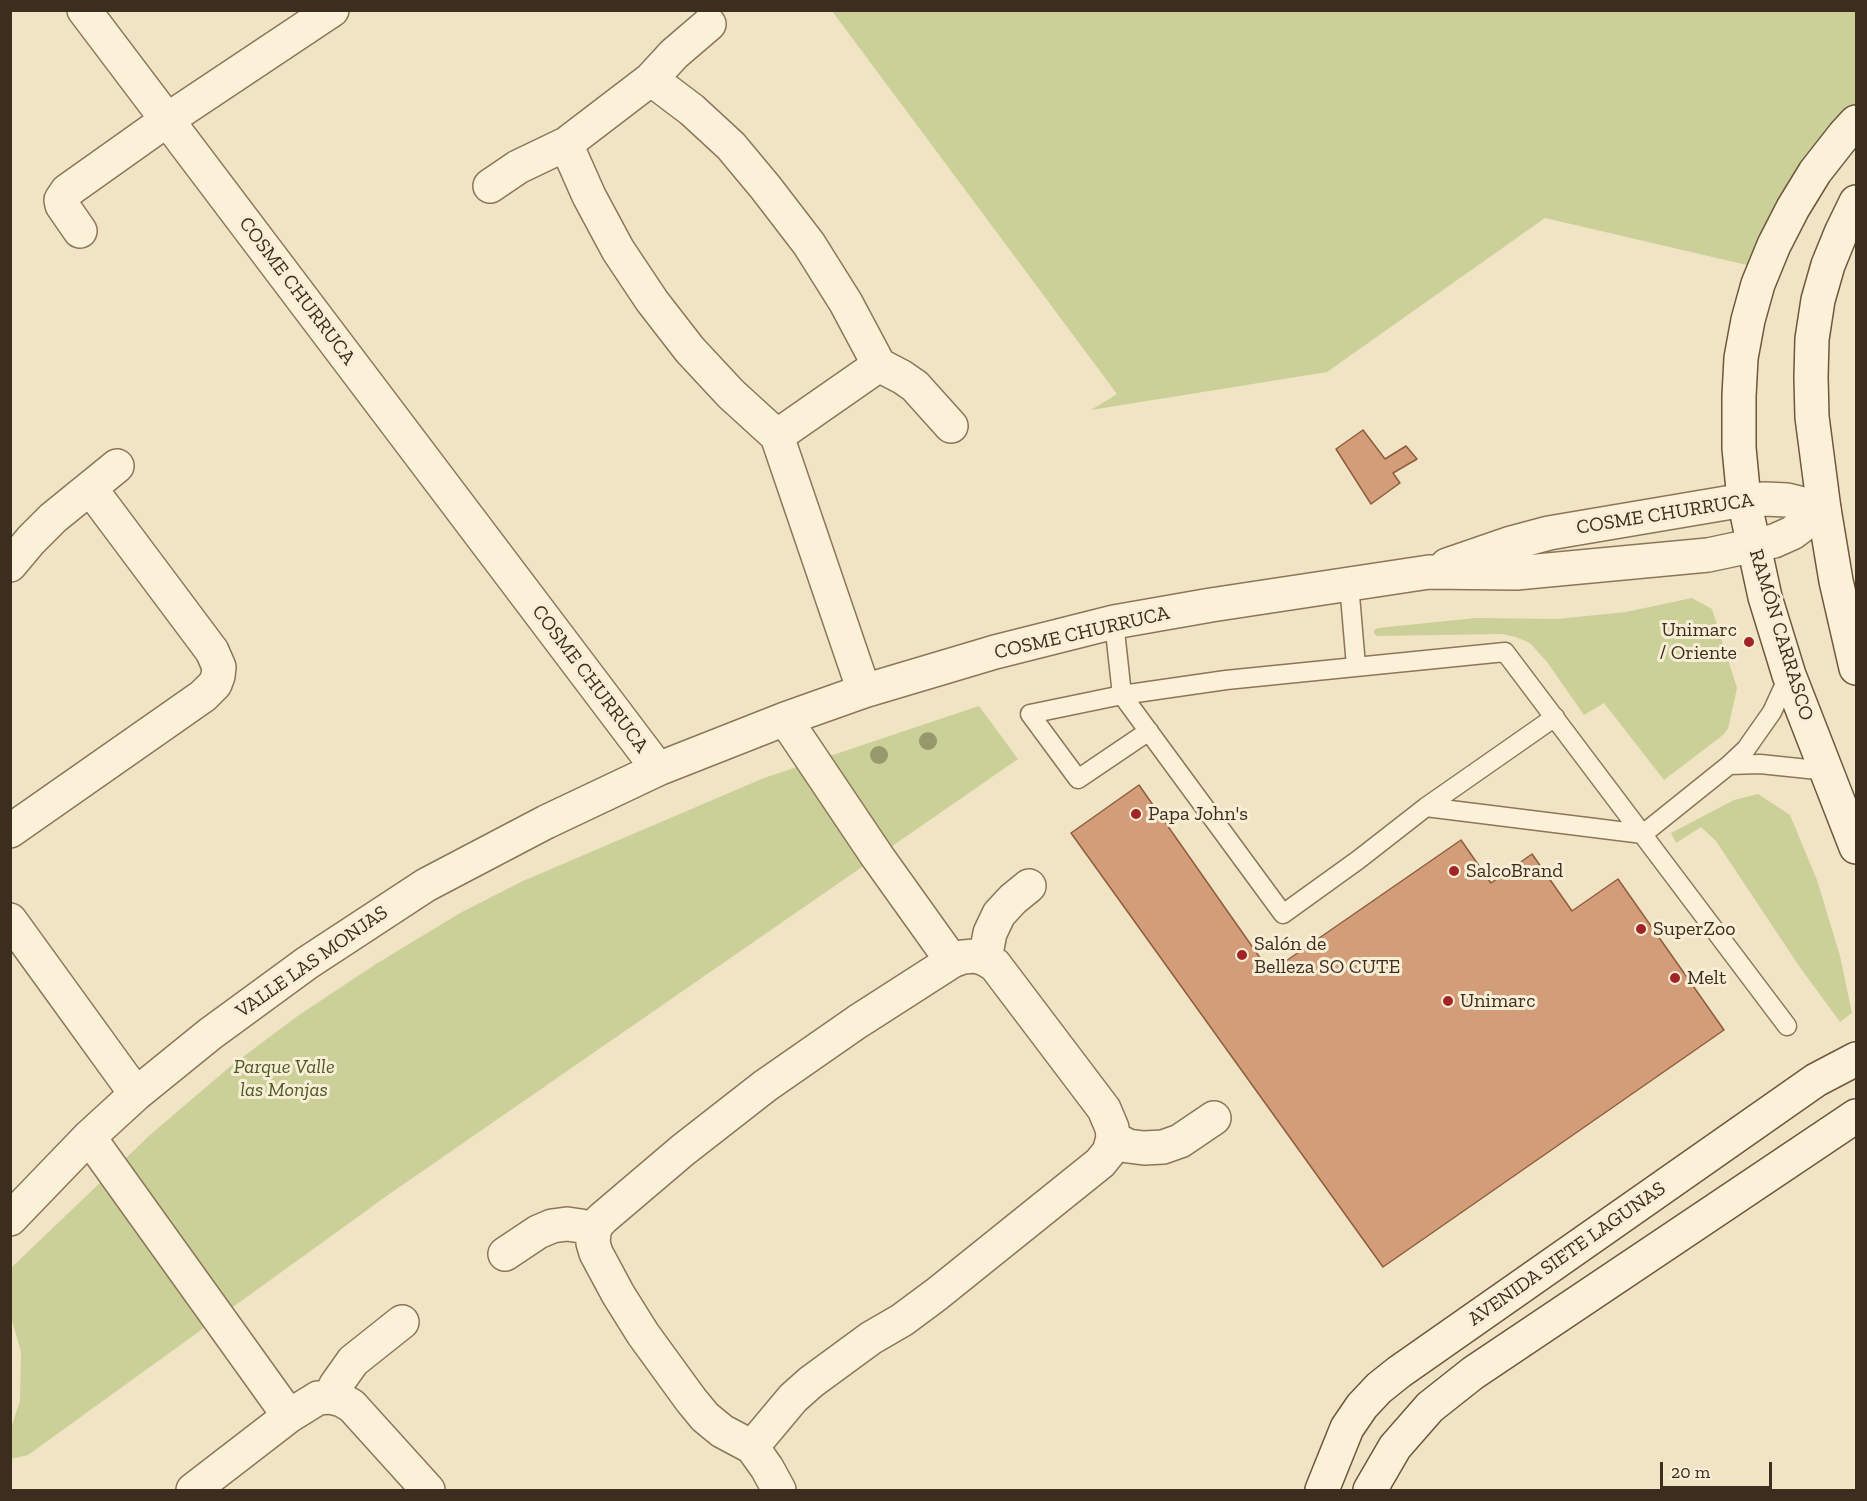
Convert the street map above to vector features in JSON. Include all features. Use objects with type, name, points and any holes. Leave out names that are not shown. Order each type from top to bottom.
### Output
[{"type":"street","name":"COSME CHURRUCA","points":[[84,10],[658,769],[785,719],[864,692],[994,651],[1114,622],[1429,572],[1516,573],[1708,555],[1774,541],[1792,532],[1824,509]]},
{"type":"street","points":[[80,231],[62,205],[63,195],[168,120],[332,10]]},
{"type":"street","points":[[490,186],[518,167],[566,144],[651,79],[674,54],[709,24]]},
{"type":"street","points":[[651,79],[692,110],[731,146],[809,244],[846,303],[879,365],[915,386],[951,426]]},
{"type":"street","name":"RAMÓN CARRASCO","points":[[1857,122],[1815,172],[1774,245],[1758,284],[1741,358],[1739,448],[1744,500],[1765,597],[1789,675],[1857,847]]},
{"type":"street","points":[[566,144],[589,196],[652,301],[690,350],[731,394],[777,436],[864,692]]},
{"type":"street","points":[[1857,202],[1828,265],[1818,300],[1812,339],[1812,417],[1824,509],[1836,581],[1857,668]]},
{"type":"street","points":[[777,436],[879,365]]},
{"type":"street","points":[[10,565],[53,519],[117,466]]},
{"type":"street","points":[[12,827],[203,696],[215,684],[218,676],[219,667],[212,651],[90,488]]},
{"type":"street","name":"COSME CHURRUCA","points":[[1429,572],[1508,544],[1549,533],[1744,500],[1765,498],[1787,500],[1824,509]]},
{"type":"street","points":[[785,719],[877,856],[952,961]]},
{"type":"street","name":"VALLE LAS MONJAS","points":[[10,1219],[88,1137],[136,1094],[210,1034],[307,963],[426,885],[546,822],[658,769]]},
{"type":"street","points":[[986,959],[990,933],[999,914],[1012,898],[1029,886]]},
{"type":"street","points":[[10,920],[136,1094]]},
{"type":"street","points":[[752,1447],[793,1398],[811,1382],[937,1294],[1100,1163],[1109,1152],[1113,1138],[1112,1128],[1104,1109],[995,965],[986,959],[975,956],[952,961],[857,1022],[765,1086],[683,1150],[597,1224],[593,1243],[596,1253],[643,1334],[705,1418],[722,1431],[752,1447],[767,1468],[779,1491]]},
{"type":"street","name":"AVENIDA SIETE LAGUNAS","points":[[1322,1491],[1347,1428],[1362,1406],[1379,1388],[1816,1080],[1857,1059]]},
{"type":"street","points":[[1370,1491],[1395,1447],[1430,1407],[1473,1373],[1857,1116]]},
{"type":"street","points":[[1113,1138],[1128,1146],[1163,1147],[1180,1142],[1214,1118]]},
{"type":"street","points":[[88,1137],[289,1416]]},
{"type":"street","points":[[505,1254],[538,1232],[552,1226],[567,1224],[581,1226],[594,1232]]},
{"type":"street","points":[[330,1397],[336,1384],[353,1361],[402,1322]]},
{"type":"street","points":[[193,1491],[289,1416],[318,1398],[330,1397],[352,1406],[428,1491]]},
{"type":"lane","points":[[1348,584],[1356,666]]},
{"type":"lane","points":[[1114,622],[1122,695],[1283,914],[1426,807],[1555,717]]},
{"type":"lane","points":[[1149,731],[1078,779],[1030,714],[1122,695],[1226,680],[1505,652],[1787,1026]]},
{"type":"lane","points":[[1426,807],[1643,834],[1746,749],[1777,703],[1789,675]]},
{"type":"lane","points":[[1729,765],[1761,764],[1827,771]]},
{"type":"green space","points":[[832,11],[1856,11],[1856,122],[1764,269],[1545,218],[1327,372],[1091,410],[1117,394]]},
{"type":"green space","points":[[1692,598],[1712,609],[1737,688],[1728,729],[1664,780],[1604,703],[1584,715],[1547,662],[1530,643],[1502,634],[1377,636],[1374,633],[1374,630],[1378,628],[1476,618],[1557,619],[1626,612]]},
{"type":"green space","name":"Parque Valle las Monjas","points":[[979,706],[1018,759],[388,1195],[28,1455],[11,1459],[11,1428],[20,1401],[21,1352],[11,1317],[10,1270],[150,1135],[232,1065],[299,1015],[376,964],[460,913],[523,881],[764,778]]},
{"type":"green space","points":[[1758,794],[1790,815],[1817,880],[1840,956],[1852,1013],[1840,1022],[1799,966],[1716,841],[1701,827],[1676,843],[1671,833],[1734,800]]},
{"type":"building","points":[[1363,430],[1385,459],[1406,446],[1417,459],[1393,473],[1400,483],[1371,504],[1336,449]]},
{"type":"building","name":"Unimarc","points":[[1139,785],[1270,972],[1461,840],[1491,883],[1532,854],[1572,911],[1618,879],[1724,1030],[1383,1267],[1071,833]]},
{"type":"place","name":"Unimarc / Oriente","points":[[1749,642]]},
{"type":"place","name":"Papa John's","points":[[1136,814]]},
{"type":"place","name":"SalcoBrand","points":[[1454,871]]},
{"type":"place","name":"SuperZoo","points":[[1641,929]]},
{"type":"place","name":"Salón de Belleza SO CUTE","points":[[1242,955]]},
{"type":"place","name":"Melt","points":[[1675,978]]},
{"type":"place","name":"Unimarc","points":[[1448,1001]]}]
